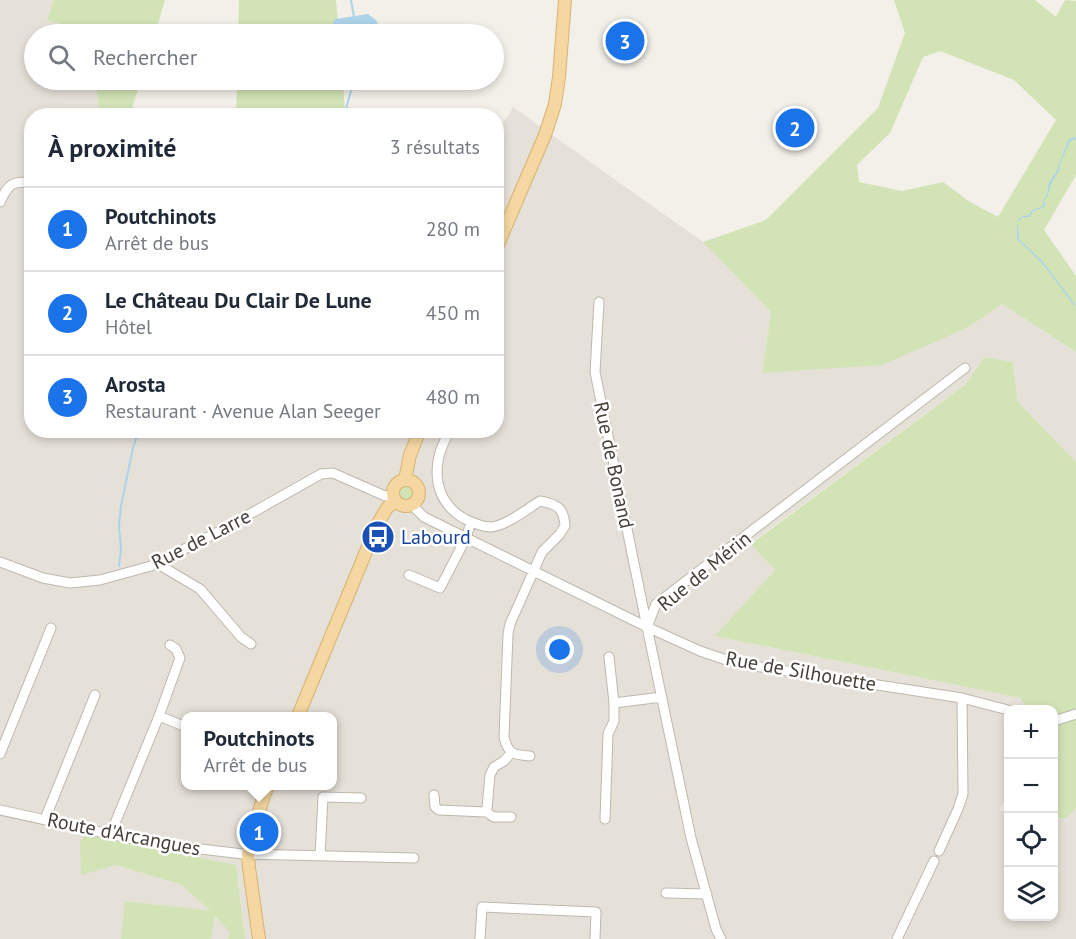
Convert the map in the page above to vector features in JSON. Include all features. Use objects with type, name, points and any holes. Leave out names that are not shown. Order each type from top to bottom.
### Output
[{"type":"main road","points":[[504,230],[545,135],[555,104],[565,0]]},
{"type":"main road","points":[[405,480],[410,455],[417,438]]},
{"type":"main road","points":[[300,712],[377,525],[394,498],[394,486],[401,480],[405,480],[414,482],[419,490],[418,498],[412,505],[401,506],[394,498]]},
{"type":"main road","points":[[259,939],[248,855],[266,790]]},
{"type":"street","points":[[0,202],[10,185],[15,182],[24,182]]},
{"type":"street","name":"Rue de Bonand","points":[[599,302],[595,372],[647,627]]},
{"type":"street","name":"Rue de Mérin","points":[[721,939],[716,929],[691,838],[647,627],[656,604],[965,368]]},
{"type":"street","points":[[446,438],[439,455],[436,476],[441,497],[457,514],[479,525],[493,527],[508,521],[540,501],[553,503],[564,514],[566,526],[542,552],[510,624],[508,634],[504,737],[511,753],[530,756]]},
{"type":"street","name":"Rue de Larre","points":[[0,562],[43,578],[70,583],[100,580],[158,564],[321,474],[333,473],[394,498]]},
{"type":"street","name":"Rue de Silhouette","points":[[412,505],[424,517],[700,651],[735,663],[962,698],[1004,709]]},
{"type":"street","points":[[409,575],[440,588],[466,538],[471,522]]},
{"type":"street","points":[[158,564],[200,589],[241,637],[251,644]]},
{"type":"street","points":[[0,753],[51,628]]},
{"type":"street","points":[[111,833],[180,658],[176,649],[170,645]]},
{"type":"street","points":[[605,819],[608,734],[614,721],[609,657]]},
{"type":"street","points":[[45,819],[95,694]]},
{"type":"street","points":[[614,703],[662,697]]},
{"type":"street","points":[[939,851],[963,794],[962,698]]},
{"type":"street","points":[[1058,719],[1076,714]]},
{"type":"street","points":[[159,716],[181,725]]},
{"type":"street","points":[[486,812],[490,775],[494,767],[511,753]]},
{"type":"street","points":[[434,795],[435,807],[439,810],[486,812],[494,817],[511,817]]},
{"type":"street","points":[[320,856],[323,797],[361,798]]},
{"type":"street","name":"Route d'Arcangues","points":[[0,810],[137,840],[248,855],[414,858]]},
{"type":"street","points":[[897,939],[934,861]]},
{"type":"street","points":[[666,893],[706,894]]},
{"type":"street","points":[[480,939],[482,907],[596,912],[595,939]]},
{"type":"shaded area","points":[[0,0],[54,0],[47,20],[61,24],[24,24],[24,90],[96,90],[99,108],[24,108],[24,438],[504,438],[504,122],[513,107],[703,242],[771,312],[762,372],[969,327],[1002,304],[1076,352],[1076,462],[1018,402],[1013,362],[984,357],[966,384],[751,543],[775,570],[716,636],[1020,698],[1025,705],[1004,705],[1004,802],[999,810],[1004,811],[1004,921],[1058,921],[1058,817],[1067,818],[1076,808],[1076,939],[245,939],[236,865],[116,865],[183,885],[231,932],[228,939],[0,939]]},
{"type":"green space","points":[[54,0],[165,0],[158,24],[61,24],[47,20]]},
{"type":"green space","points":[[239,0],[336,0],[338,24],[238,24]]},
{"type":"green space","points":[[894,0],[1035,0],[1056,17],[1065,0],[1076,1],[1076,175],[1044,230],[1076,276],[1076,352],[1002,304],[969,327],[882,365],[762,373],[771,312],[703,242],[766,220],[878,108],[905,33]],"holes":[[[940,51],[1014,80],[1056,120],[998,217],[970,202],[943,182],[902,191],[859,182],[857,165],[890,133],[923,57]]]},
{"type":"green space","points":[[96,90],[138,90],[132,108],[99,108]]},
{"type":"green space","points":[[237,90],[344,90],[345,108],[236,108]]},
{"type":"green space","points":[[984,357],[1013,362],[1018,402],[1076,462],[1076,808],[1067,818],[1058,817],[1058,705],[1025,705],[1020,698],[715,636],[775,570],[751,544],[966,384]]},
{"type":"green space","points":[[406,483],[413,486],[416,493],[413,500],[406,503],[399,500],[396,493],[399,486]]},
{"type":"green space","points":[[93,836],[236,865],[245,939],[228,939],[230,932],[215,916],[211,939],[121,939],[125,901],[210,911],[182,885],[116,865],[81,875],[80,843],[83,837]]},
{"type":"water","points":[[368,14],[378,24],[334,24],[335,19]]},
{"type":"water","points":[[1076,137],[1070,141],[1043,208],[1033,211],[1030,217],[1020,219],[1018,223],[1019,239],[1043,262],[1076,308],[1042,263],[1017,239],[1017,227],[1019,218],[1029,215],[1032,210],[1042,207],[1049,183],[1058,169],[1058,166],[1069,139]]},
{"type":"waterway","points":[[351,0],[354,17]]},
{"type":"waterway","points":[[346,108],[351,90]]},
{"type":"waterway","points":[[119,566],[121,506],[136,438]]},
{"type":"place","name":"Arosta","points":[[625,41]]},
{"type":"place","name":"Le Château Du Clair De Lune","points":[[795,128]]},
{"type":"place","name":"Labourd","points":[[378,537]]},
{"type":"place","name":"Poutchinots","points":[[259,832]]}]
